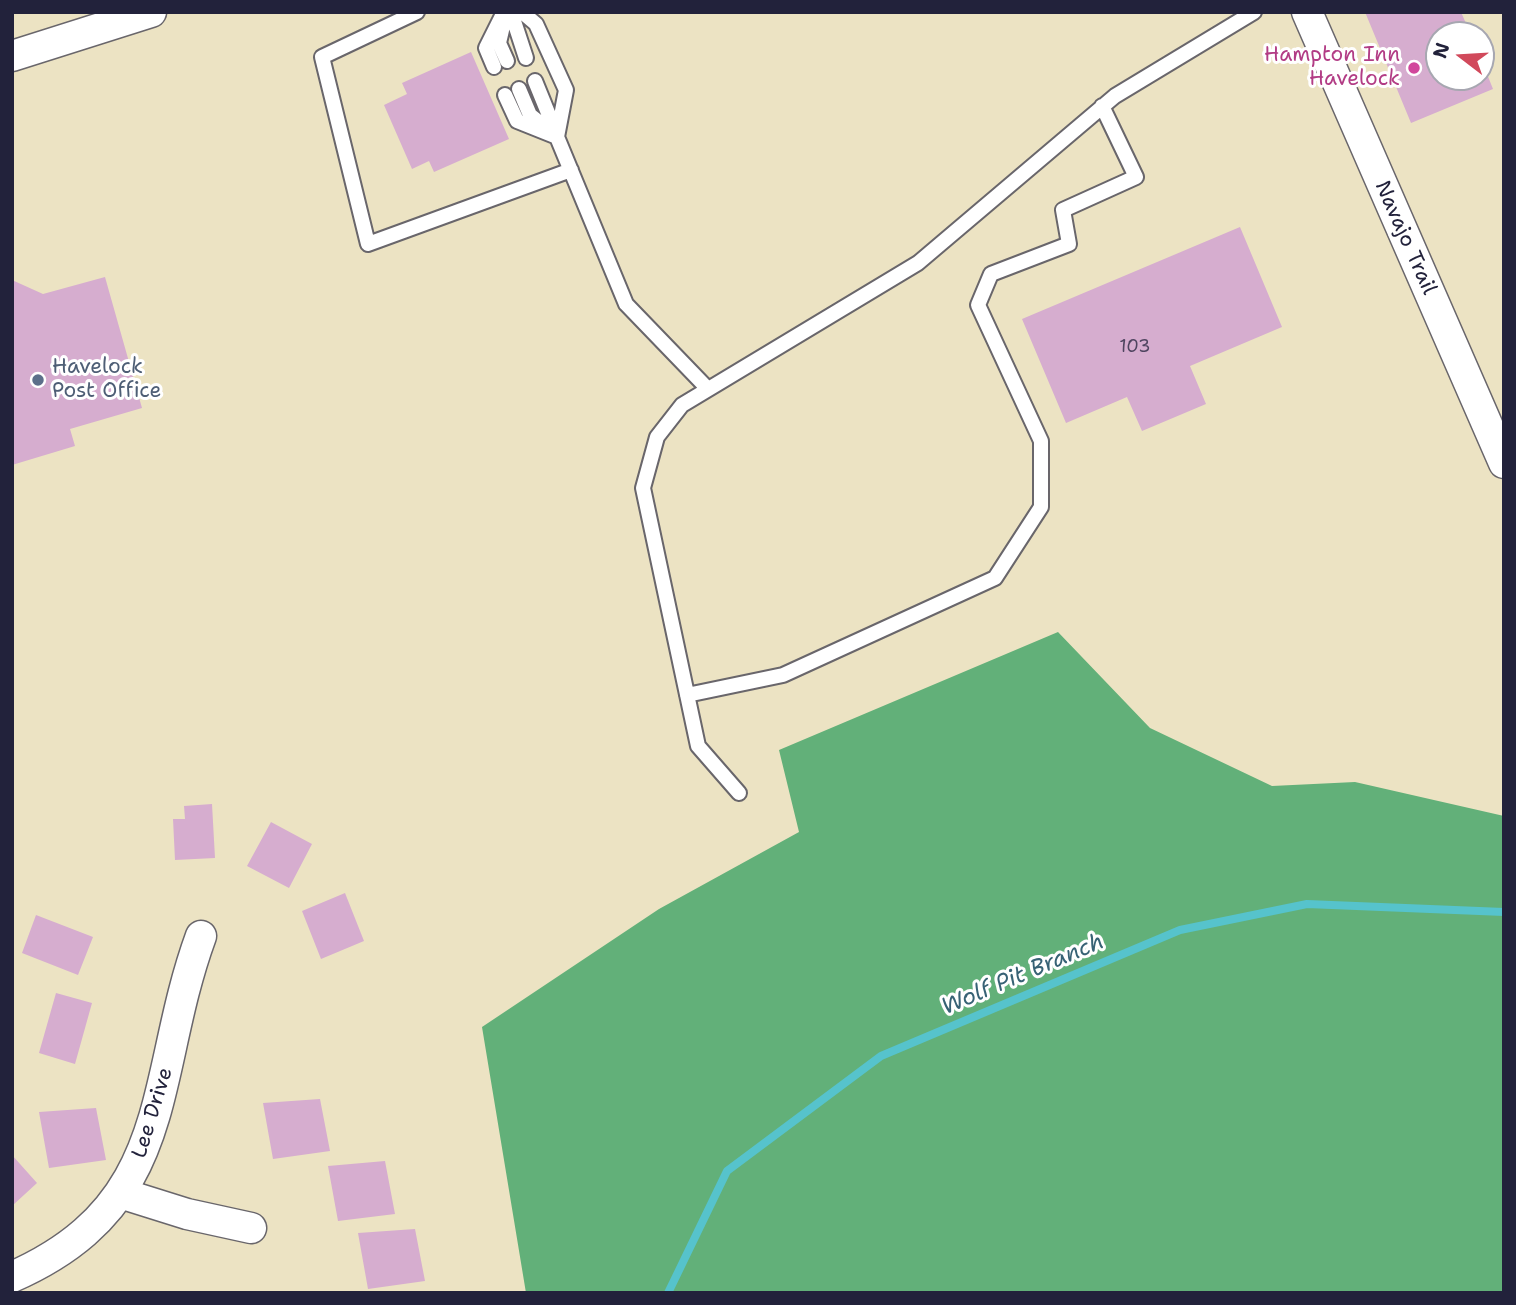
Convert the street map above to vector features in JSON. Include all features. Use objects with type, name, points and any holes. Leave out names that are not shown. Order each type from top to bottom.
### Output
[{"type":"street","points":[[12,56],[151,12]]},
{"type":"street","name":"Navajo Trail","points":[[1307,12],[1504,463]]},
{"type":"street","name":"Lee Drive","points":[[12,1278],[48,1259],[78,1237],[120,1193],[144,1155],[163,1093],[185,979],[201,936]]},
{"type":"street","points":[[120,1193],[187,1214],[251,1228]]},
{"type":"lane","points":[[417,12],[322,57],[368,244],[571,170]]},
{"type":"lane","points":[[507,12],[526,58]]},
{"type":"lane","points":[[500,64],[499,43],[507,12]]},
{"type":"lane","points":[[522,12],[536,24],[566,90],[557,137]]},
{"type":"lane","points":[[739,793],[698,746],[643,488],[657,437],[682,405],[918,263],[1115,96],[1254,12]]},
{"type":"lane","points":[[535,81],[626,304],[708,389]]},
{"type":"lane","points":[[512,92],[530,116],[557,137]]},
{"type":"lane","points":[[687,695],[783,675],[995,578],[1041,507],[1041,441],[978,305],[991,274],[1069,244],[1063,210],[1136,177],[1102,106]]},
{"type":"green space","points":[[1058,632],[1150,728],[1272,786],[1355,782],[1504,816],[1504,1293],[526,1293],[482,1027],[659,909],[799,832],[779,750]]},
{"type":"building","name":"Hampton Inn Havelock","points":[[1365,12],[1461,12],[1465,21],[1425,21],[1425,91],[1488,91],[1411,123]]},
{"type":"building","points":[[471,52],[509,139],[434,172],[429,161],[412,169],[384,105],[407,94],[402,83]]},
{"type":"building","points":[[1240,227],[1282,327],[1190,366],[1206,404],[1142,431],[1127,397],[1066,423],[1022,319]]},
{"type":"building","points":[[105,277],[142,408],[70,429],[75,446],[12,465],[12,280],[43,294]]},
{"type":"building","points":[[212,804],[215,858],[175,860],[173,819],[185,819],[184,806]]},
{"type":"building","points":[[271,822],[312,844],[289,888],[247,866]]},
{"type":"building","points":[[345,893],[364,941],[321,959],[302,911]]},
{"type":"building","points":[[36,915],[93,937],[78,975],[22,953]]},
{"type":"building","points":[[56,993],[92,1003],[75,1064],[39,1053]]},
{"type":"building","points":[[320,1099],[330,1151],[273,1159],[263,1103]]},
{"type":"building","points":[[96,1108],[106,1160],[49,1168],[39,1112]]},
{"type":"building","points":[[12,1155],[37,1183],[12,1206]]},
{"type":"building","points":[[385,1161],[395,1214],[338,1221],[328,1166]]},
{"type":"building","points":[[415,1229],[425,1281],[368,1289],[358,1233]]},
{"type":"waterway","name":"Wolf Pit Branch","points":[[668,1293],[727,1171],[881,1056],[1180,930],[1307,904],[1504,912]]},
{"type":"place","name":"Hampton Inn Havelock","points":[[1414,68]]},
{"type":"place","name":"Havelock Post Office","points":[[38,380]]}]
